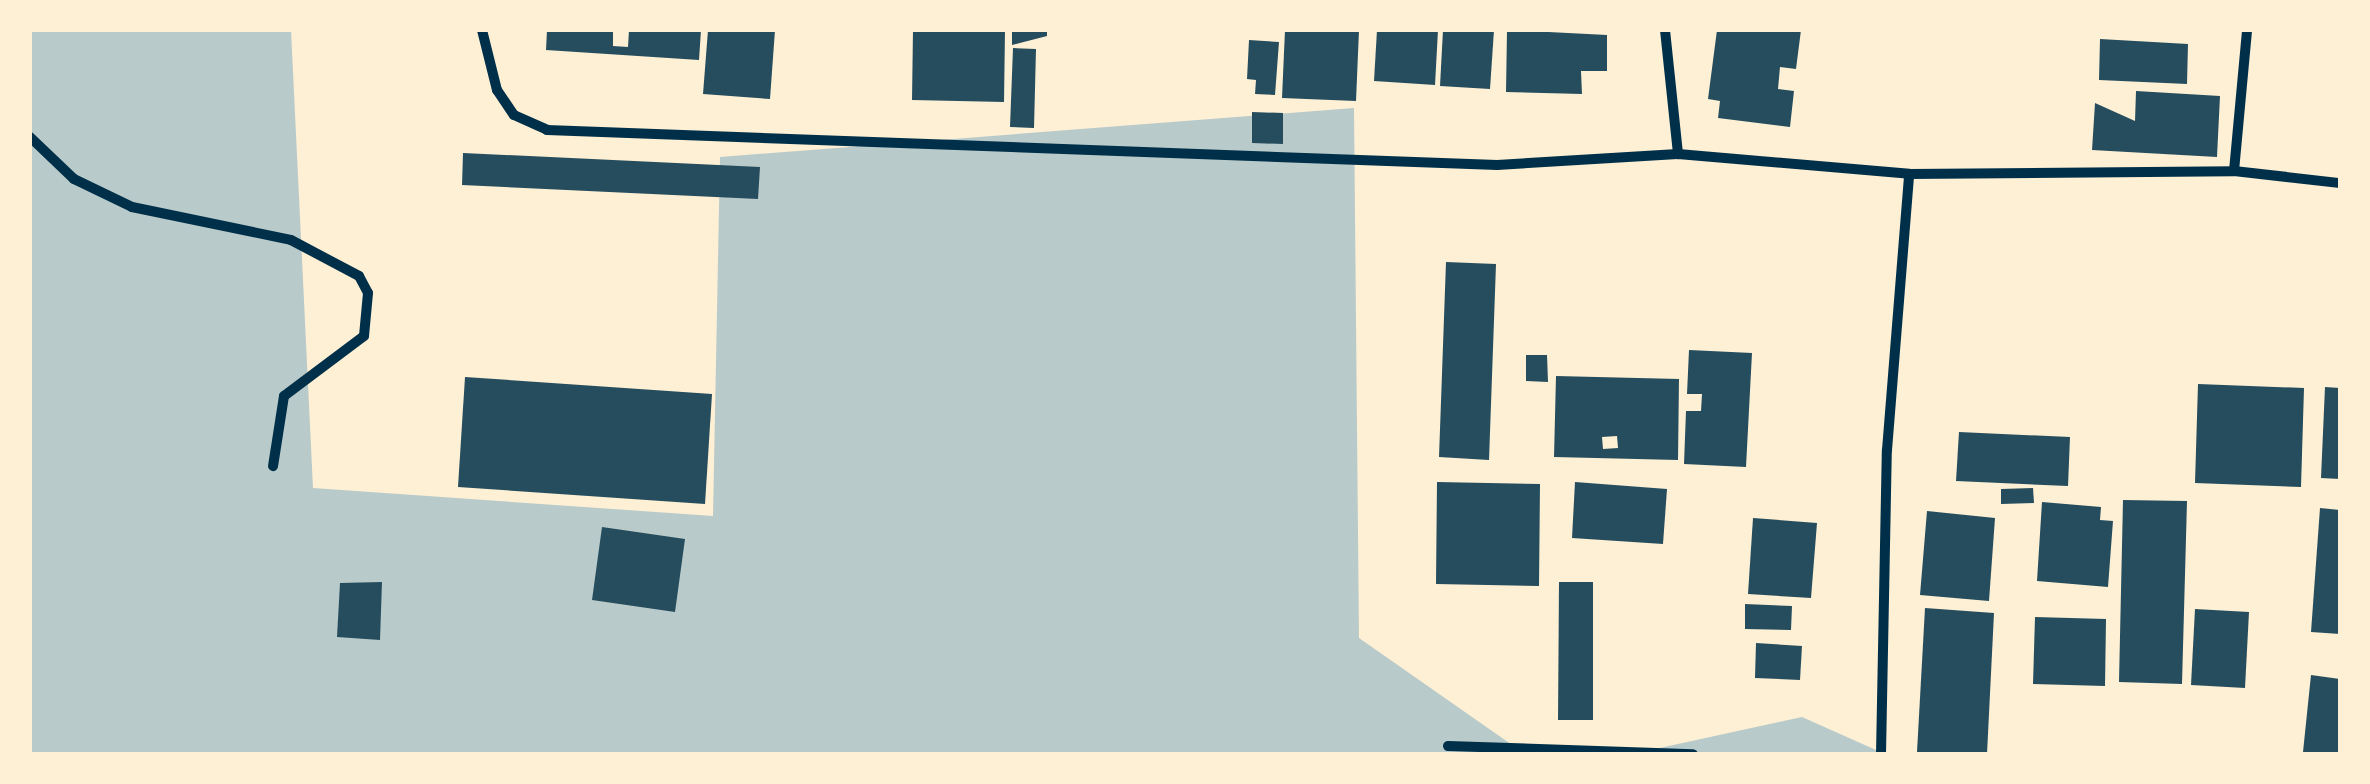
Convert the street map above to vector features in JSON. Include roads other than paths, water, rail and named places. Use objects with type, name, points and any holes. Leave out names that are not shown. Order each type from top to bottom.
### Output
[{"type":"street","points":[[482,30],[496,90],[514,114],[547,130],[1497,165],[1678,154],[1909,174],[2234,172],[2340,183]]},
{"type":"street","points":[[1666,30],[1678,154]]},
{"type":"street","points":[[2234,172],[2247,30]]},
{"type":"street","points":[[30,137],[74,179],[132,207],[291,240],[359,276],[368,293],[364,336],[290,388],[274,466]]},
{"type":"street","points":[[1881,754],[1887,450],[1909,174]]},
{"type":"street","points":[[1448,746],[1693,754]]}]
